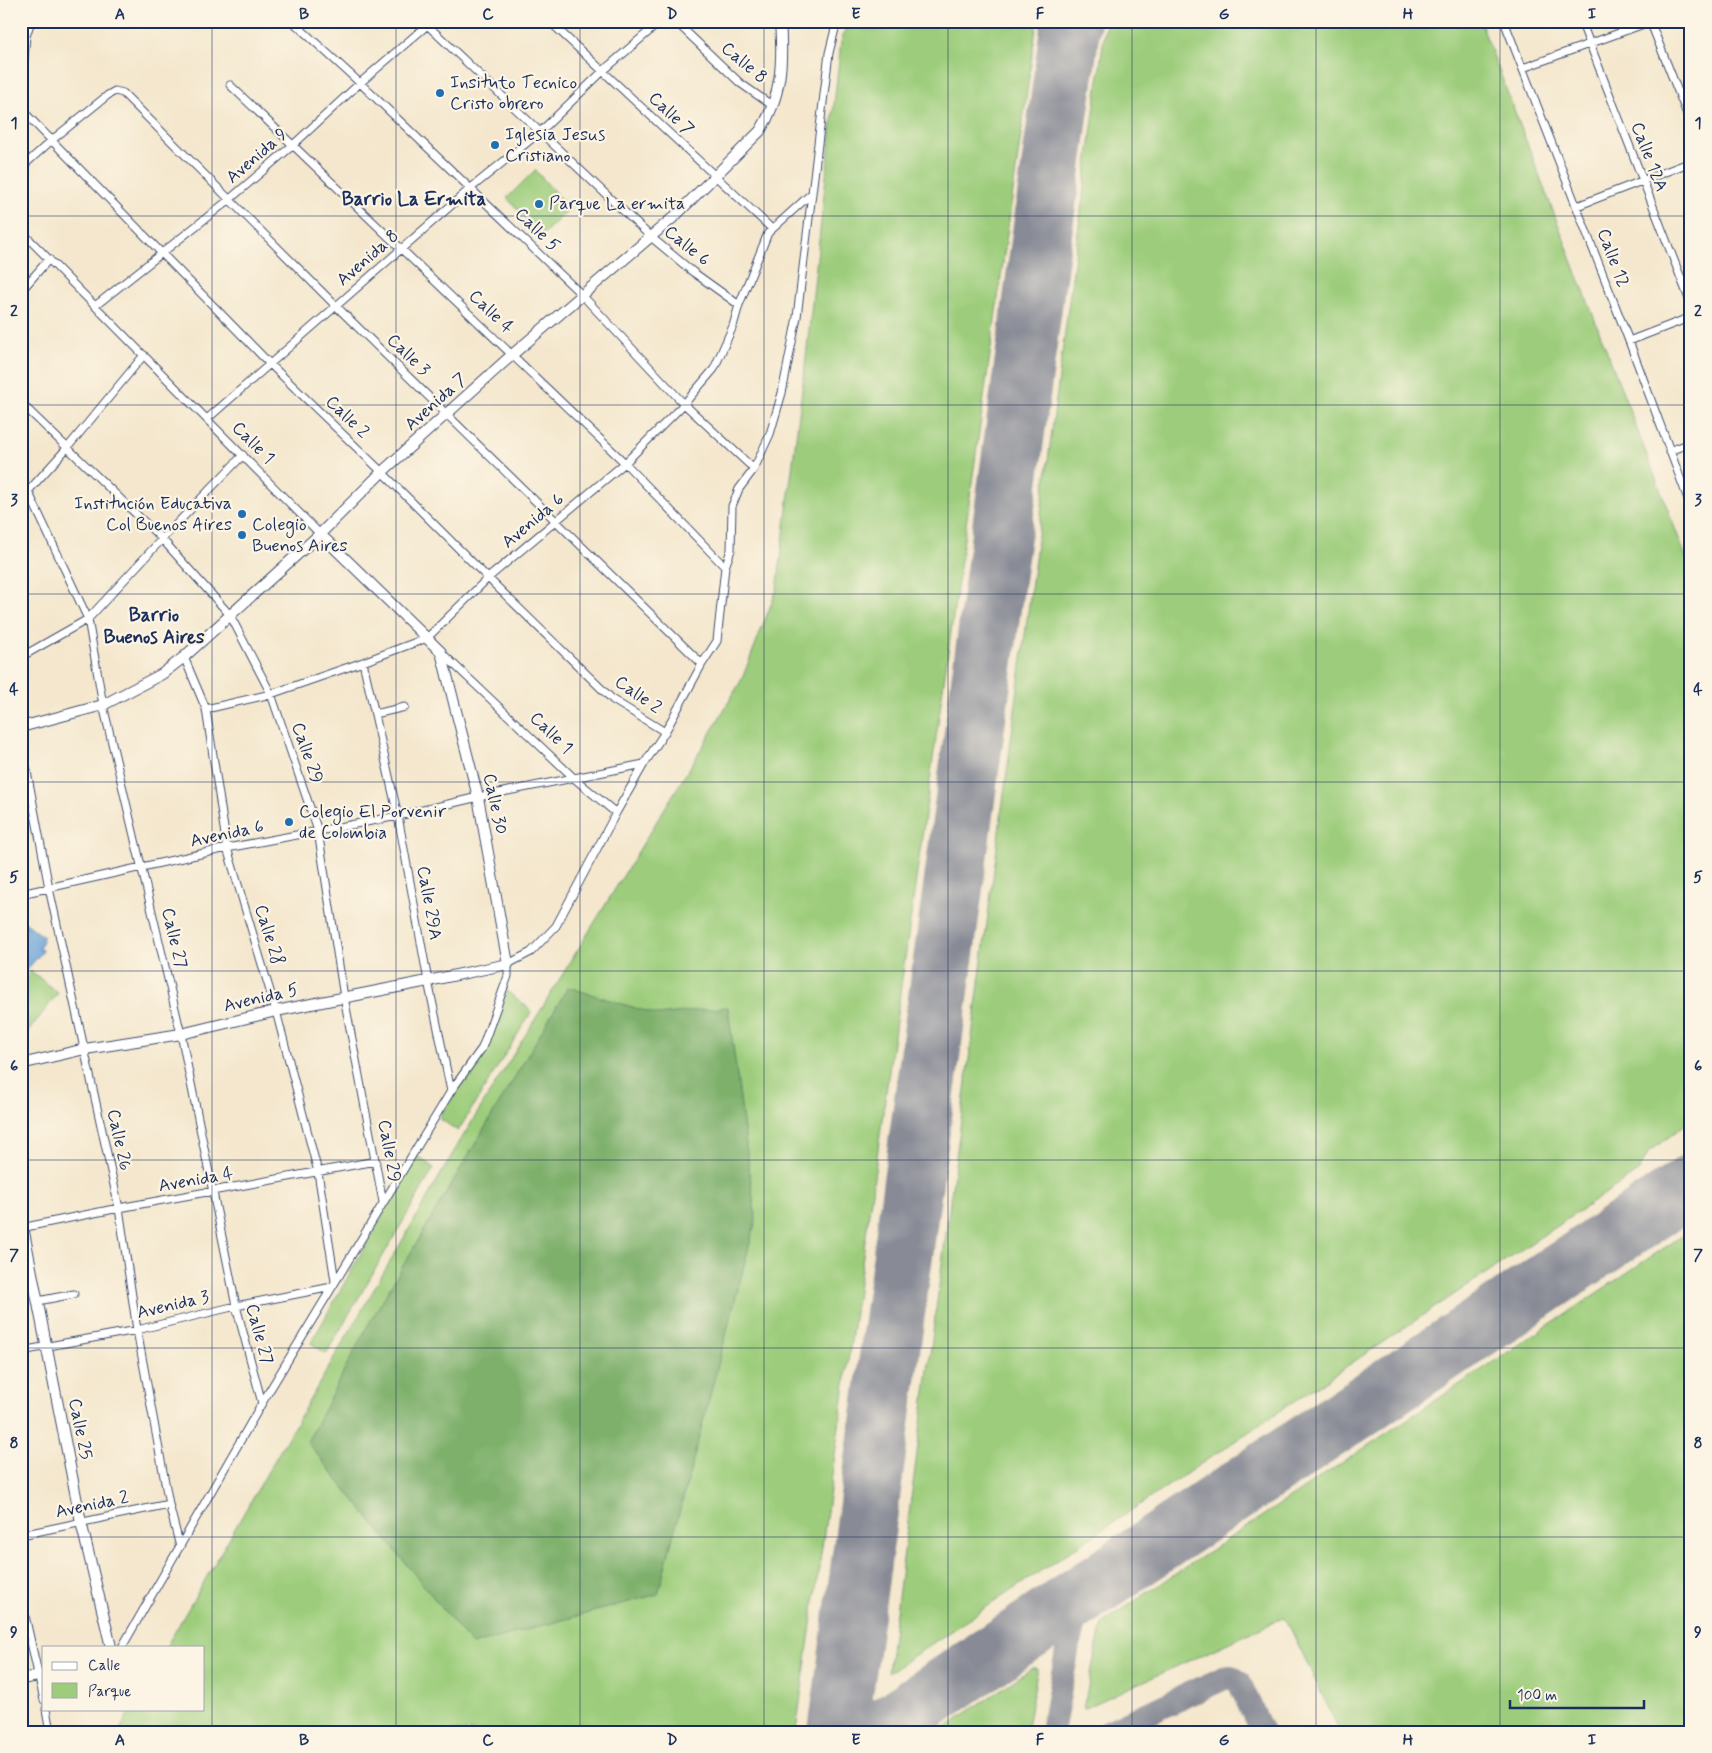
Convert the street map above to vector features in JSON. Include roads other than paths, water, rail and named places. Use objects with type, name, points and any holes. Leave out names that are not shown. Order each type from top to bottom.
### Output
[{"type":"street","points":[[21,92],[26,36],[31,21]]},
{"type":"street","name":"Calle 5","points":[[292,21],[360,82],[582,294],[684,404],[754,469]]},
{"type":"street","name":"Calle 7","points":[[549,21],[772,229]]},
{"type":"street","name":"Avenida 8","points":[[207,419],[471,188],[540,132],[603,71],[661,21]]},
{"type":"street","name":"Calle 8","points":[[675,21],[740,82],[773,106]]},
{"type":"street","name":"Avenida 7","points":[[21,727],[104,705],[162,674],[320,534],[382,472],[513,354],[651,237],[760,131],[770,117],[780,75],[780,21]]},
{"type":"street","points":[[123,1646],[262,1403],[333,1284],[450,1090],[482,1048],[508,976],[508,964],[531,952],[556,926],[616,813],[717,641],[725,567],[731,550],[732,506],[739,489],[754,469],[770,434],[782,392],[797,317],[829,53],[837,21]]},
{"type":"street","name":"Calle 12","points":[[1504,21],[1629,341],[1691,507]]},
{"type":"street","name":"Calle 12A","points":[[1581,21],[1691,304]]},
{"type":"street","points":[[1523,68],[1651,21],[1691,124]]},
{"type":"street","name":"Avenida 9","points":[[95,306],[293,145],[427,22]]},
{"type":"street","name":"Calle 6","points":[[427,22],[651,237],[693,272],[738,305]]},
{"type":"street","name":"Calle 4","points":[[230,85],[625,462],[725,567]]},
{"type":"street","name":"Calle 3","points":[[52,140],[108,95],[116,91],[123,93],[555,522],[702,664]]},
{"type":"street","name":"Calle 2","points":[[21,109],[162,251],[270,364],[613,700],[665,732]]},
{"type":"street","points":[[21,168],[52,140]]},
{"type":"street","points":[[1577,206],[1691,162]]},
{"type":"street","points":[[772,229],[812,193]]},
{"type":"street","name":"Avenida 6","points":[[206,709],[271,694],[427,638],[488,578],[625,462],[684,404],[714,369],[733,326],[738,305],[768,233],[772,229]]},
{"type":"street","name":"Calle 1","points":[[21,231],[320,534],[441,652],[456,678],[487,694],[575,779],[616,813]]},
{"type":"street","points":[[21,291],[49,259]]},
{"type":"street","points":[[1629,341],[1691,317]]},
{"type":"street","points":[[21,499],[68,447],[144,355]]},
{"type":"street","name":"Calle 29","points":[[21,403],[162,539],[230,615],[271,694],[318,831],[344,997],[383,1202]]},
{"type":"street","points":[[1669,451],[1691,443]]},
{"type":"street","points":[[21,657],[88,619],[162,539],[243,456]]},
{"type":"street","name":"Calle 27","points":[[28,491],[88,619],[104,705],[181,1034],[236,1306],[262,1403]]},
{"type":"street","name":"Calle 30","points":[[441,652],[456,678],[508,964]]},
{"type":"street","name":"Calle 28","points":[[184,656],[206,709],[227,848],[276,1011],[318,1172],[333,1284]]},
{"type":"street","name":"Calle 29A","points":[[363,662],[398,816],[450,1090]]},
{"type":"street","points":[[375,714],[405,707]]},
{"type":"street","name":"Calle 26","points":[[21,740],[49,888],[119,1208],[137,1330],[169,1504],[180,1546]]},
{"type":"street","name":"Avenida 6","points":[[21,894],[227,848],[398,816],[478,797],[644,764]]},
{"type":"street","name":"Avenida 5","points":[[21,1064],[85,1049],[181,1034],[276,1011],[508,964]]},
{"type":"street","name":"Avenida 4","points":[[22,1228],[119,1208],[376,1161]]},
{"type":"street","name":"Calle 25","points":[[21,1217],[81,1522],[111,1646]]},
{"type":"street","name":"Avenida 3","points":[[21,1351],[137,1330],[333,1284]]},
{"type":"street","points":[[38,1301],[74,1294]]},
{"type":"street","name":"Avenida 2","points":[[21,1535],[169,1504]]},
{"type":"street","points":[[21,1598],[41,1675],[21,1679]]},
{"type":"street","points":[[46,1710],[50,1732]]},
{"type":"water","points":[[21,919],[44,937],[39,948],[43,951],[25,972],[21,970]]},
{"type":"place","name":"Insituto Tecnico Cristo obrero","points":[[440,93]]},
{"type":"place","name":"Iglesia Jesus Cristiano","points":[[495,145]]},
{"type":"place","name":"Parque La ermita","points":[[539,204]]},
{"type":"place","name":"Institución Educativa Col Buenos Aires","points":[[242,514]]},
{"type":"place","name":"Colegio Buenos Aires","points":[[242,535]]},
{"type":"place","name":"Colegio El Porvenir de Colombia","points":[[289,822]]},
{"type":"district","name":"Barrio La Ermita","points":[[414,199]]},
{"type":"district","name":"Barrio Buenos Aires","points":[[154,626]]}]
